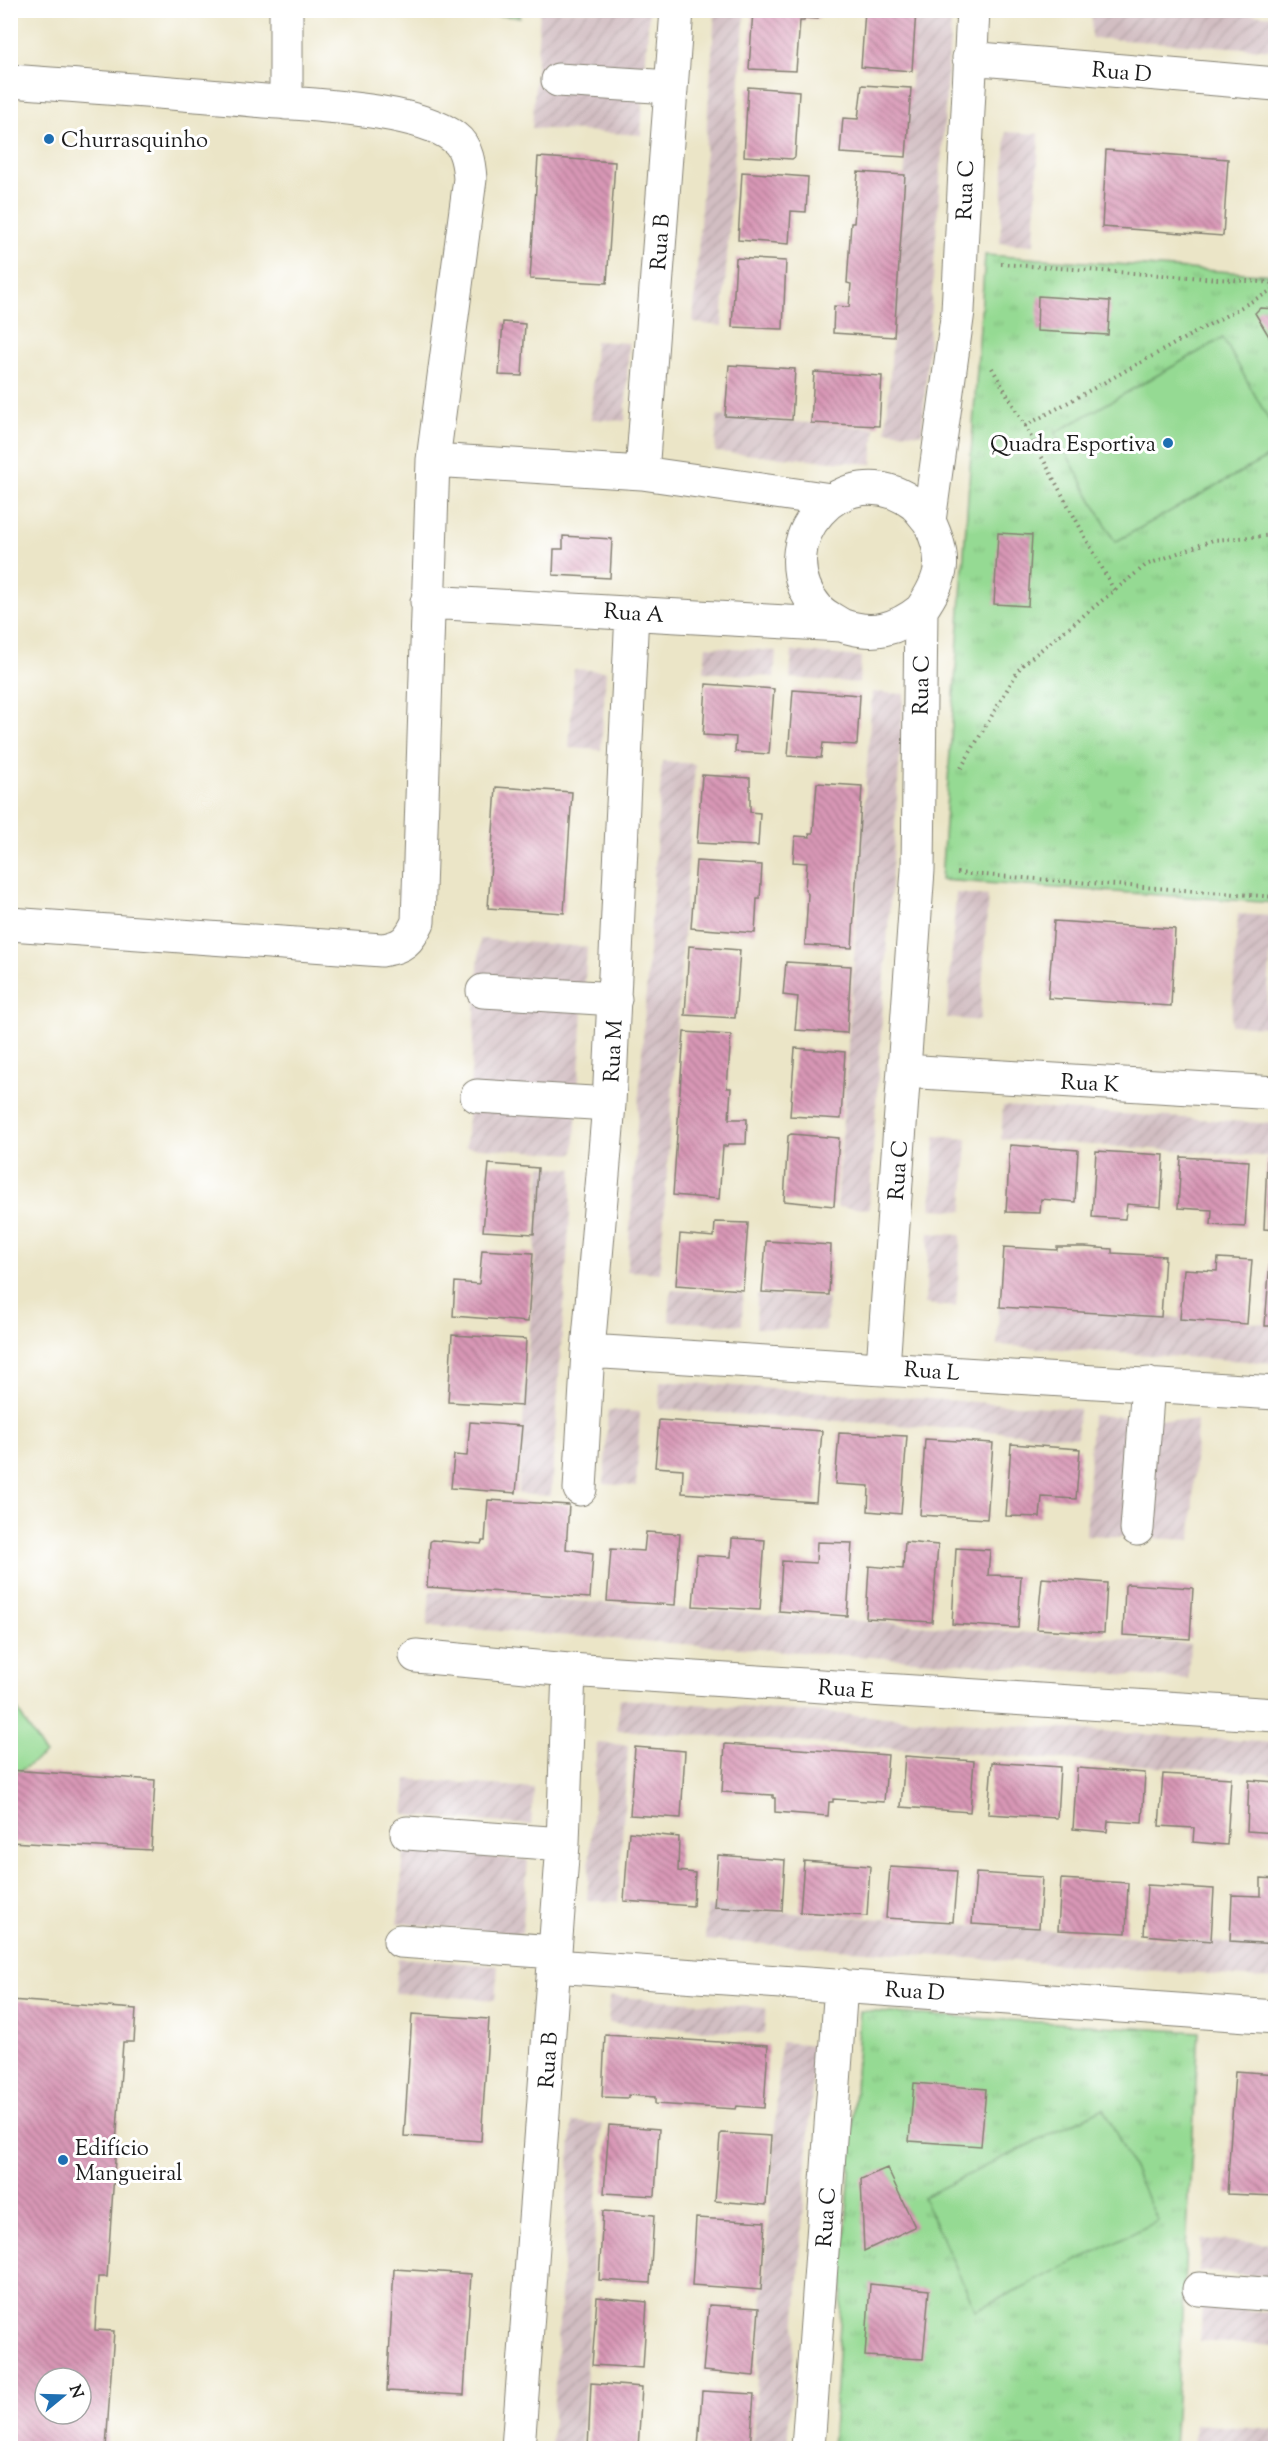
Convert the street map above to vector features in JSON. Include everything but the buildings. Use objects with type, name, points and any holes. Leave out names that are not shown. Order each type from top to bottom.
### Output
[{"type":"street","points":[[286,10],[286,103]]},
{"type":"street","name":"Rua B","points":[[642,473],[677,10]]},
{"type":"street","name":"Rua C","points":[[884,1367],[918,870],[921,610],[934,590],[941,567],[939,543],[929,521],[958,311],[972,10]]},
{"type":"street","name":"Rua D","points":[[969,58],[1275,84]]},
{"type":"street","points":[[558,80],[671,87]]},
{"type":"street","points":[[10,81],[134,89],[371,111],[412,119],[445,132],[463,146],[470,179],[434,460],[427,602],[418,922],[411,937],[404,945],[382,950],[10,924]]},
{"type":"street","name":"Rua A","points":[[434,460],[642,473],[831,500]]},
{"type":"street","name":"Rua A","points":[[921,610],[908,621],[875,632],[858,631],[841,625],[820,611],[806,590],[799,566],[802,540],[812,517],[831,500],[851,491],[873,489],[895,493],[914,505],[929,521]]},
{"type":"street","name":"Rua A","points":[[427,602],[841,625]]},
{"type":"street","name":"Rua M","points":[[580,1489],[588,1351],[609,1104],[632,612]]},
{"type":"street","points":[[483,991],[615,999]]},
{"type":"street","name":"Rua K","points":[[904,1071],[1275,1093]]},
{"type":"street","points":[[477,1096],[609,1104]]},
{"type":"street","name":"Rua L","points":[[588,1351],[884,1367],[1275,1393]]},
{"type":"street","points":[[1137,1529],[1148,1384]]},
{"type":"street","name":"Rua E","points":[[416,1656],[569,1670],[1275,1715]]},
{"type":"street","name":"Rua B","points":[[518,2448],[563,1844],[569,1670]]},
{"type":"street","points":[[407,1833],[563,1844]]},
{"type":"street","name":"Rua D","points":[[400,1941],[555,1959],[841,1985],[1275,2017]]},
{"type":"street","name":"Rua C","points":[[808,2448],[841,1985]]},
{"type":"street","points":[[1199,2289],[1275,2295]]},
{"type":"path","points":[[961,261],[1275,285]]},
{"type":"path","points":[[1025,426],[1275,285]]},
{"type":"path","points":[[958,311],[1025,426],[1115,592]]},
{"type":"path","points":[[955,777],[1021,666],[1146,565],[1213,540],[1275,536]]},
{"type":"path","points":[[918,870],[1275,897]]},
{"type":"shaded area","points":[[1192,10],[1275,16],[1275,50],[1091,38],[1092,11]]},
{"type":"shaded area","points":[[540,11],[649,11],[641,135],[532,128]]},
{"type":"shaded area","points":[[715,11],[745,11],[722,326],[693,323]]},
{"type":"shaded area","points":[[916,11],[952,11],[922,434],[886,431]]},
{"type":"shaded area","points":[[1006,132],[1039,134],[1034,245],[1000,243]]},
{"type":"shaded area","points":[[595,341],[629,343],[625,421],[591,419]]},
{"type":"shaded area","points":[[717,416],[875,428],[872,464],[715,452]]},
{"type":"shaded area","points":[[706,646],[776,651],[774,677],[704,672]]},
{"type":"shaded area","points":[[792,651],[861,657],[859,683],[790,678]]},
{"type":"shaded area","points":[[574,669],[606,671],[601,750],[569,748]]},
{"type":"shaded area","points":[[872,692],[904,694],[869,1209],[837,1207]]},
{"type":"shaded area","points":[[662,761],[695,764],[660,1273],[627,1271]]},
{"type":"shaded area","points":[[956,893],[988,896],[980,1021],[947,1018]]},
{"type":"shaded area","points":[[1238,914],[1273,916],[1266,1027],[1231,1025]]},
{"type":"shaded area","points":[[480,939],[587,947],[574,1154],[466,1147]]},
{"type":"shaded area","points":[[1003,1106],[1275,1124],[1275,1157],[1001,1139]]},
{"type":"shaded area","points":[[935,1136],[967,1139],[963,1211],[931,1209]]},
{"type":"shaded area","points":[[541,1166],[573,1169],[551,1496],[518,1494]]},
{"type":"shaded area","points":[[929,1233],[961,1235],[956,1307],[925,1304]]},
{"type":"shaded area","points":[[671,1290],[743,1294],[742,1325],[669,1321]]},
{"type":"shaded area","points":[[757,1295],[828,1298],[826,1331],[756,1328]]},
{"type":"shaded area","points":[[999,1306],[1275,1324],[1275,1363],[997,1345]]},
{"type":"shaded area","points":[[660,1381],[1079,1409],[1077,1437],[659,1409]]},
{"type":"shaded area","points":[[608,1410],[640,1412],[636,1486],[604,1484]]},
{"type":"shaded area","points":[[1092,1415],[1197,1421],[1191,1540],[1086,1535]]},
{"type":"shaded area","points":[[430,1591],[1190,1644],[1188,1679],[427,1626]]},
{"type":"shaded area","points":[[619,1699],[1275,1743],[1275,1774],[617,1730]]},
{"type":"shaded area","points":[[597,1743],[628,1745],[618,1902],[587,1900]]},
{"type":"shaded area","points":[[407,1779],[534,1788],[531,1825],[404,1815]]},
{"type":"shaded area","points":[[404,1849],[528,1860],[522,1934],[398,1923]]},
{"type":"shaded area","points":[[707,1907],[1275,1946],[1275,1979],[705,1940]]},
{"type":"shaded area","points":[[398,1958],[498,1966],[495,2000],[395,1993]]},
{"type":"shaded area","points":[[610,1996],[766,2008],[764,2034],[608,2023]]},
{"type":"shaded area","points":[[781,2042],[815,2045],[787,2448],[752,2448]]},
{"type":"shaded area","points":[[572,2122],[602,2124],[581,2448],[551,2448]]},
{"type":"shaded area","points":[[1201,2239],[1275,2244],[1275,2277],[1199,2271]]},
{"type":"shaded area","points":[[1202,2307],[1275,2312],[1275,2346],[1199,2341]]},
{"type":"shaded area","points":[[1195,2424],[1275,2430],[1275,2448],[1193,2448]]},
{"type":"green space","points":[[427,11],[520,11],[520,17]]},
{"type":"green space","points":[[985,255],[1275,275],[1275,903],[941,880]]},
{"type":"green space","name":"Quadra Esportiva","points":[[1223,338],[1275,431],[1275,453],[1115,542],[1055,433]]},
{"type":"green space","points":[[10,1698],[45,1754],[11,1777],[10,1777]]},
{"type":"green space","points":[[860,2011],[1199,2032],[1174,2448],[832,2448]]},
{"type":"green space","points":[[1104,2108],[1158,2221],[976,2310],[923,2197]]},
{"type":"place","name":"Churrasquinho","points":[[49,139]]},
{"type":"place","name":"Quadra Esportiva","points":[[1168,443]]},
{"type":"place","name":"Edifício Mangueiral","points":[[63,2160]]}]
